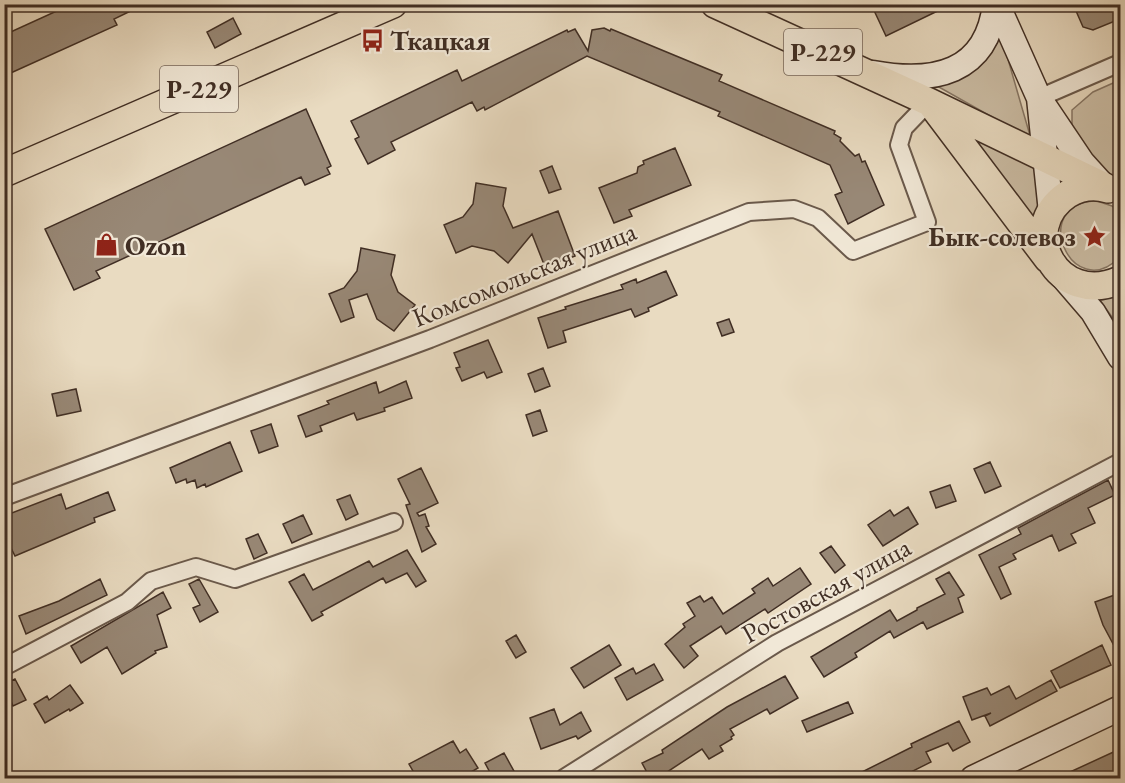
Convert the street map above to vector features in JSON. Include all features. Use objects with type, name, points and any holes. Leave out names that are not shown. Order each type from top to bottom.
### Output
[{"type":"main road","name":"Р-229","points":[[4,173],[393,4]]},
{"type":"main road","name":"Р-229","points":[[715,4],[929,102],[1113,190]]},
{"type":"main road","name":"Р-229","points":[[929,102],[1058,271]]},
{"type":"main road","points":[[1113,190],[1088,187],[1073,191],[1062,199],[1051,212],[1045,228],[1045,245],[1058,271],[1075,283],[1091,288],[1108,286],[1120,280]]},
{"type":"street","points":[[860,70],[898,77],[924,76],[959,67],[976,54],[987,38],[993,23],[996,4]]},
{"type":"street","points":[[996,4],[1039,98],[1082,162],[1113,190]]},
{"type":"street","points":[[1039,98],[1120,63]]},
{"type":"street","points":[[1039,98],[1051,212]]},
{"type":"street","name":"Комсомольская улица","points":[[4,496],[430,339],[749,212],[794,209],[818,218],[853,251],[927,222],[899,145],[904,128],[929,102]]},
{"type":"street","points":[[1058,271],[1093,312],[1120,357]]},
{"type":"street","name":"Ростовская улица","points":[[564,778],[777,643],[1120,462]]},
{"type":"street","points":[[4,667],[127,602],[151,581],[196,567],[235,579],[394,522]]},
{"type":"street","points":[[973,778],[1120,708]]},
{"type":"shaded area","points":[[1001,35],[1031,139],[930,82],[989,54]]},
{"type":"shaded area","points":[[1120,80],[1120,179],[1107,174],[1072,132],[1072,110],[1093,92]]},
{"type":"shaded area","points":[[962,127],[1035,163],[1039,224]]},
{"type":"shaded area","points":[[1097,201],[1112,206],[1120,213],[1120,257],[1102,269],[1086,269],[1073,261],[1064,248],[1061,232],[1064,217],[1076,206]]},
{"type":"shaded area","points":[[1120,290],[1120,328],[1096,295]]},
{"type":"building","points":[[72,4],[145,4],[114,19],[117,25],[4,76],[4,35]]},
{"type":"building","points":[[871,4],[952,4],[886,36]]},
{"type":"building","points":[[1073,4],[1120,4],[1120,19],[1093,30],[1083,27]]},
{"type":"building","points":[[233,18],[241,34],[215,48],[207,32]]},
{"type":"building","points":[[604,28],[722,75],[719,81],[835,131],[834,134],[841,138],[840,141],[855,156],[859,154],[862,162],[865,161],[884,205],[848,224],[835,195],[842,192],[830,165],[718,116],[720,112],[587,56],[485,110],[484,107],[477,111],[472,102],[391,142],[395,150],[368,164],[355,139],[359,137],[351,121],[457,70],[462,81],[567,30],[568,32],[575,29],[588,51],[592,30]]},
{"type":"building","points":[[306,109],[331,166],[327,168],[330,174],[305,185],[301,177],[96,271],[100,278],[74,290],[45,229]]},
{"type":"building","points":[[675,148],[691,185],[629,210],[632,216],[614,223],[599,188],[637,173],[638,167],[644,164],[643,161]]},
{"type":"building","points":[[552,166],[561,189],[549,193],[540,171]]},
{"type":"building","points":[[476,183],[506,188],[503,206],[513,228],[558,211],[575,256],[545,267],[532,234],[508,263],[494,251],[472,246],[456,253],[444,225],[463,217],[473,204]]},
{"type":"building","points":[[361,248],[395,255],[391,275],[398,292],[415,305],[394,331],[377,319],[367,294],[349,300],[354,317],[341,322],[329,294],[344,288],[357,271]]},
{"type":"building","points":[[666,271],[677,295],[648,308],[649,311],[635,317],[631,309],[563,331],[566,342],[548,348],[538,318],[623,289],[621,285],[636,279],[637,283]]},
{"type":"building","points":[[729,319],[734,332],[722,336],[717,323]]},
{"type":"building","points":[[488,340],[502,372],[487,378],[484,372],[462,381],[456,368],[460,367],[454,353]]},
{"type":"building","points":[[543,368],[550,386],[535,392],[528,374]]},
{"type":"building","points":[[406,381],[412,398],[384,408],[385,411],[357,420],[354,413],[320,426],[322,431],[306,437],[298,416],[329,404],[327,401],[376,382],[379,393]]},
{"type":"building","points":[[76,389],[81,411],[57,416],[52,394]]},
{"type":"building","points":[[540,410],[547,431],[533,436],[526,415]]},
{"type":"building","points":[[271,424],[278,446],[259,453],[251,431]]},
{"type":"building","points":[[230,442],[242,471],[206,487],[205,484],[197,488],[195,480],[187,483],[186,479],[176,483],[170,468]]},
{"type":"building","points":[[990,462],[1001,486],[985,493],[974,469]]},
{"type":"building","points":[[421,468],[438,503],[417,513],[419,516],[425,514],[429,526],[426,527],[436,544],[422,552],[406,505],[410,504],[398,479]]},
{"type":"building","points":[[1108,480],[1115,495],[1088,508],[1095,523],[1071,534],[1076,543],[1059,551],[1052,535],[1013,554],[1016,559],[999,567],[1011,594],[1001,599],[979,555],[1021,534],[1018,528]]},
{"type":"building","points":[[950,485],[956,501],[936,508],[930,492]]},
{"type":"building","points":[[108,492],[115,510],[94,518],[95,522],[15,556],[9,544],[4,546],[4,516],[61,494],[66,509]]},
{"type":"building","points":[[350,495],[358,514],[346,520],[337,500]]},
{"type":"building","points":[[908,507],[918,524],[883,546],[868,525],[890,510],[894,516]]},
{"type":"building","points":[[303,515],[312,534],[292,543],[283,524]]},
{"type":"building","points":[[258,534],[267,553],[254,559],[246,539]]},
{"type":"building","points":[[831,546],[845,565],[835,573],[820,553]]},
{"type":"building","points":[[407,550],[426,581],[416,587],[407,573],[386,583],[383,578],[321,612],[323,615],[312,621],[289,582],[304,574],[313,590],[369,561],[373,567]]},
{"type":"building","points":[[800,568],[811,584],[768,613],[765,609],[726,634],[721,626],[690,646],[698,656],[684,668],[665,644],[685,627],[683,624],[695,616],[687,603],[700,596],[704,602],[712,597],[723,614],[755,593],[752,589],[768,578],[773,586]]},
{"type":"building","points":[[949,572],[964,595],[958,598],[963,612],[927,629],[923,622],[894,638],[890,631],[855,653],[857,657],[824,677],[811,657],[890,610],[897,621],[945,594],[936,579]]},
{"type":"building","points":[[100,579],[107,595],[26,634],[19,616],[59,601]]},
{"type":"building","points":[[199,579],[218,612],[200,622],[193,608],[200,605],[189,584]]},
{"type":"building","points":[[163,592],[171,608],[157,615],[167,647],[155,651],[156,653],[122,674],[107,647],[81,663],[71,646]]},
{"type":"building","points":[[1120,593],[1120,657],[1103,625],[1095,602]]},
{"type":"building","points":[[516,635],[526,652],[516,658],[506,641]]},
{"type":"building","points":[[609,645],[621,665],[584,688],[571,668]]},
{"type":"building","points":[[1102,645],[1111,665],[1060,688],[1051,671]]},
{"type":"building","points":[[654,664],[663,680],[627,700],[615,678],[633,668],[636,674]]},
{"type":"building","points":[[785,676],[798,698],[770,714],[767,709],[730,729],[734,735],[732,739],[720,746],[723,751],[709,759],[702,749],[667,772],[670,778],[650,778],[642,763],[663,753],[662,750],[727,707]]},
{"type":"building","points":[[15,679],[26,700],[13,706],[4,684]]},
{"type":"building","points":[[1051,680],[1057,691],[990,726],[985,716],[991,713],[972,720],[963,697],[987,688],[991,695],[1009,686],[1016,699]]},
{"type":"building","points":[[70,685],[83,703],[45,723],[34,704],[47,696],[49,700]]},
{"type":"building","points":[[848,702],[853,713],[807,732],[802,721]]},
{"type":"building","points":[[554,709],[560,725],[581,712],[591,731],[578,739],[576,736],[541,749],[530,718]]},
{"type":"building","points":[[959,721],[970,742],[953,751],[948,743],[926,752],[931,762],[899,778],[850,778],[912,747],[911,744]]},
{"type":"building","points":[[453,741],[460,753],[466,749],[478,768],[461,778],[446,778],[443,774],[434,778],[417,778],[409,764]]},
{"type":"building","points":[[1120,749],[1120,778],[1057,778]]},
{"type":"building","points":[[504,753],[515,773],[504,778],[493,778],[485,763]]},
{"type":"place","name":"Ткацкая","points":[[372,40]]},
{"type":"place","name":"Бык-солевоз","points":[[1094,236]]},
{"type":"place","name":"Ozon","points":[[107,245]]}]
